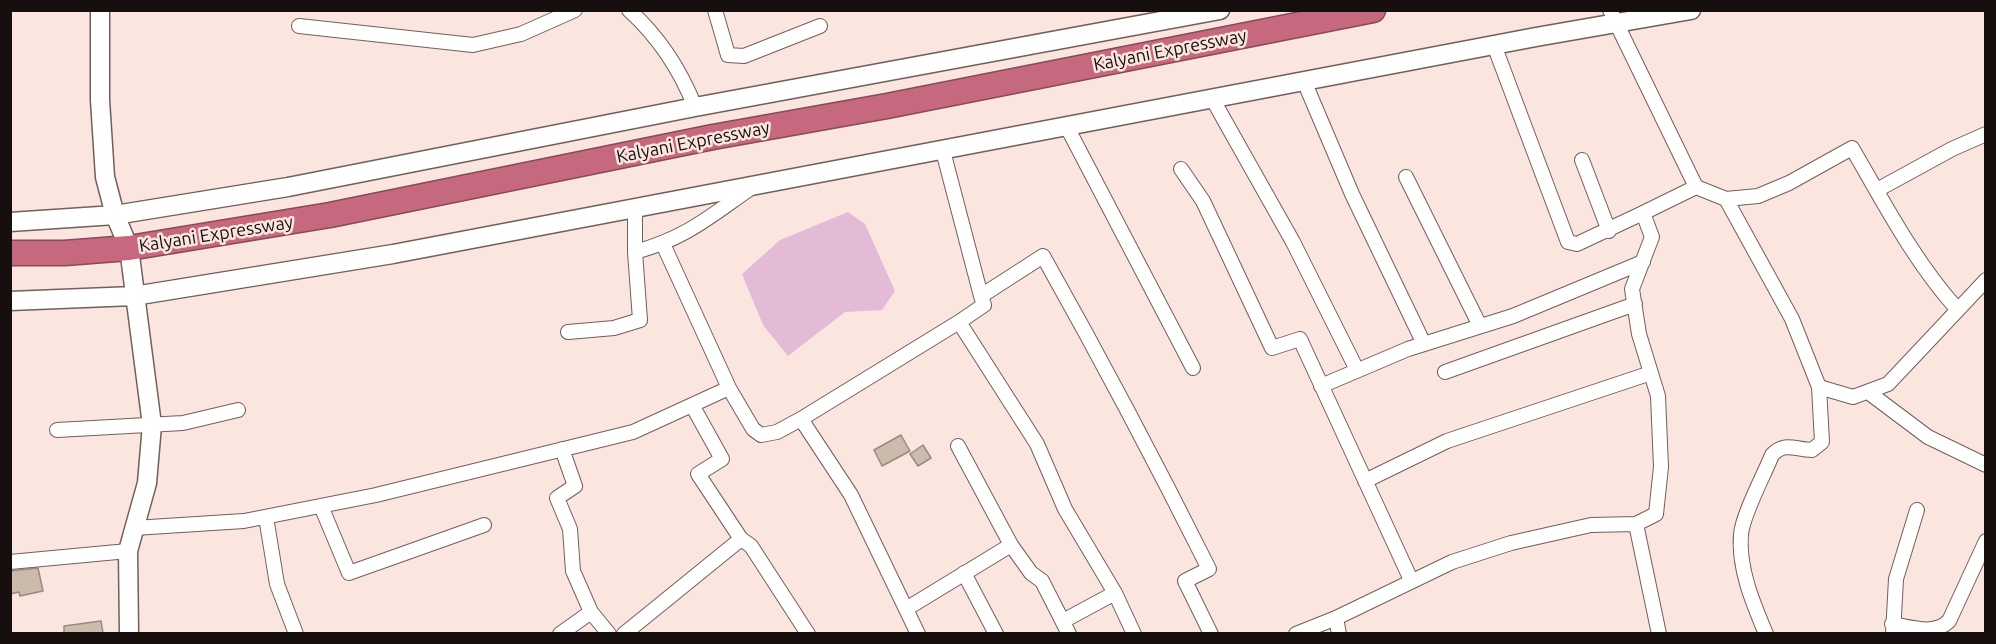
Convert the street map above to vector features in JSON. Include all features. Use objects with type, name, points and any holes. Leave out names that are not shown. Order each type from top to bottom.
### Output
[{"type":"highway","name":"Kalyani Expressway","points":[[10,253],[65,253],[129,248],[330,215],[713,137],[887,106],[1373,10]]},
{"type":"street","points":[[100,10],[100,100],[105,177],[115,215],[129,248],[152,425],[147,483],[128,551],[129,633]]},
{"type":"street","points":[[299,26],[473,45],[521,34],[575,10]]},
{"type":"street","points":[[629,10],[668,51],[683,75],[695,107]]},
{"type":"street","points":[[715,10],[728,55],[735,57],[744,56],[820,26]]},
{"type":"street","points":[[10,222],[115,215],[288,187],[695,107],[1220,10]]},
{"type":"street","points":[[10,301],[134,296],[393,254],[1213,100],[1494,45],[1614,18],[1692,10]]},
{"type":"street","points":[[1614,18],[1696,187],[1726,200],[1758,196],[1789,183],[1852,148],[1937,287],[1957,309]]},
{"type":"street","points":[[1494,45],[1568,242],[1577,244],[1609,231],[1696,187]]},
{"type":"street","points":[[1304,81],[1352,194],[1424,344]]},
{"type":"street","points":[[1213,100],[1293,242],[1358,370]]},
{"type":"street","points":[[1067,127],[1193,368]]},
{"type":"street","points":[[1877,190],[1952,149],[1986,134]]},
{"type":"street","points":[[663,244],[729,388],[753,429],[761,435],[777,432],[984,305],[943,151]]},
{"type":"street","points":[[1582,160],[1609,231]]},
{"type":"street","points":[[1181,169],[1203,201],[1272,348],[1300,339],[1411,580]]},
{"type":"street","points":[[1406,177],[1480,326]]},
{"type":"street","points":[[635,252],[663,244],[694,229],[753,186]]},
{"type":"street","points":[[1726,200],[1792,319],[1819,387],[1822,442],[1812,450],[1789,446],[1778,449],[1772,455],[1741,532],[1741,554],[1750,595],[1766,633]]},
{"type":"street","points":[[568,332],[614,328],[640,320],[635,252],[635,207]]},
{"type":"street","points":[[1296,633],[1336,618],[1452,562],[1511,543],[1592,525],[1636,524],[1656,514],[1661,467],[1658,396],[1639,334],[1632,289],[1652,237],[1643,213]]},
{"type":"street","points":[[981,296],[1042,256],[1148,448],[1209,569],[1185,581],[1211,633]]},
{"type":"street","points":[[1321,386],[1424,344],[1513,315],[1643,262]]},
{"type":"street","points":[[1819,387],[1853,397],[1888,384],[1986,280]]},
{"type":"street","points":[[1445,372],[1635,304]]},
{"type":"street","points":[[959,322],[1037,444],[1065,509],[1115,593],[1134,633]]},
{"type":"street","points":[[1365,481],[1447,441],[1651,373]]},
{"type":"street","points":[[134,528],[244,521],[376,495],[633,432],[729,388]]},
{"type":"street","points":[[1868,392],[1928,437],[1986,465]]},
{"type":"street","points":[[692,405],[722,459],[698,474],[741,539],[751,546],[808,633]]},
{"type":"street","points":[[57,430],[183,423],[238,410]]},
{"type":"street","points":[[801,419],[851,495],[918,633]]},
{"type":"street","points":[[958,446],[1011,545],[1031,573],[1042,581],[1066,627],[1115,593]]},
{"type":"street","points":[[562,449],[574,486],[557,498],[570,529],[573,571],[591,612],[609,633]]},
{"type":"street","points":[[321,506],[349,573],[484,525]]},
{"type":"street","points":[[1917,510],[1896,579],[1892,629],[1932,630],[1943,627],[1949,621],[1986,541]]},
{"type":"street","points":[[266,517],[277,584],[296,633]]},
{"type":"street","points":[[1636,524],[1659,633]]},
{"type":"street","points":[[624,633],[741,539]]},
{"type":"street","points":[[906,609],[1011,545]]},
{"type":"street","points":[[10,562],[128,551]]},
{"type":"street","points":[[964,573],[996,633]]},
{"type":"street","points":[[561,633],[591,612]]},
{"type":"street","points":[[1336,618],[1339,633]]},
{"type":"shaded area","points":[[848,212],[865,224],[895,291],[882,310],[845,312],[788,356],[763,325],[742,274],[780,240]]},
{"type":"building","points":[[901,435],[910,451],[882,466],[874,450]]},
{"type":"building","points":[[923,445],[931,458],[918,466],[910,454]]},
{"type":"building","points":[[38,568],[43,591],[20,596],[19,592],[10,594],[10,571]]},
{"type":"building","points":[[101,621],[103,633],[64,633],[64,626]]}]
